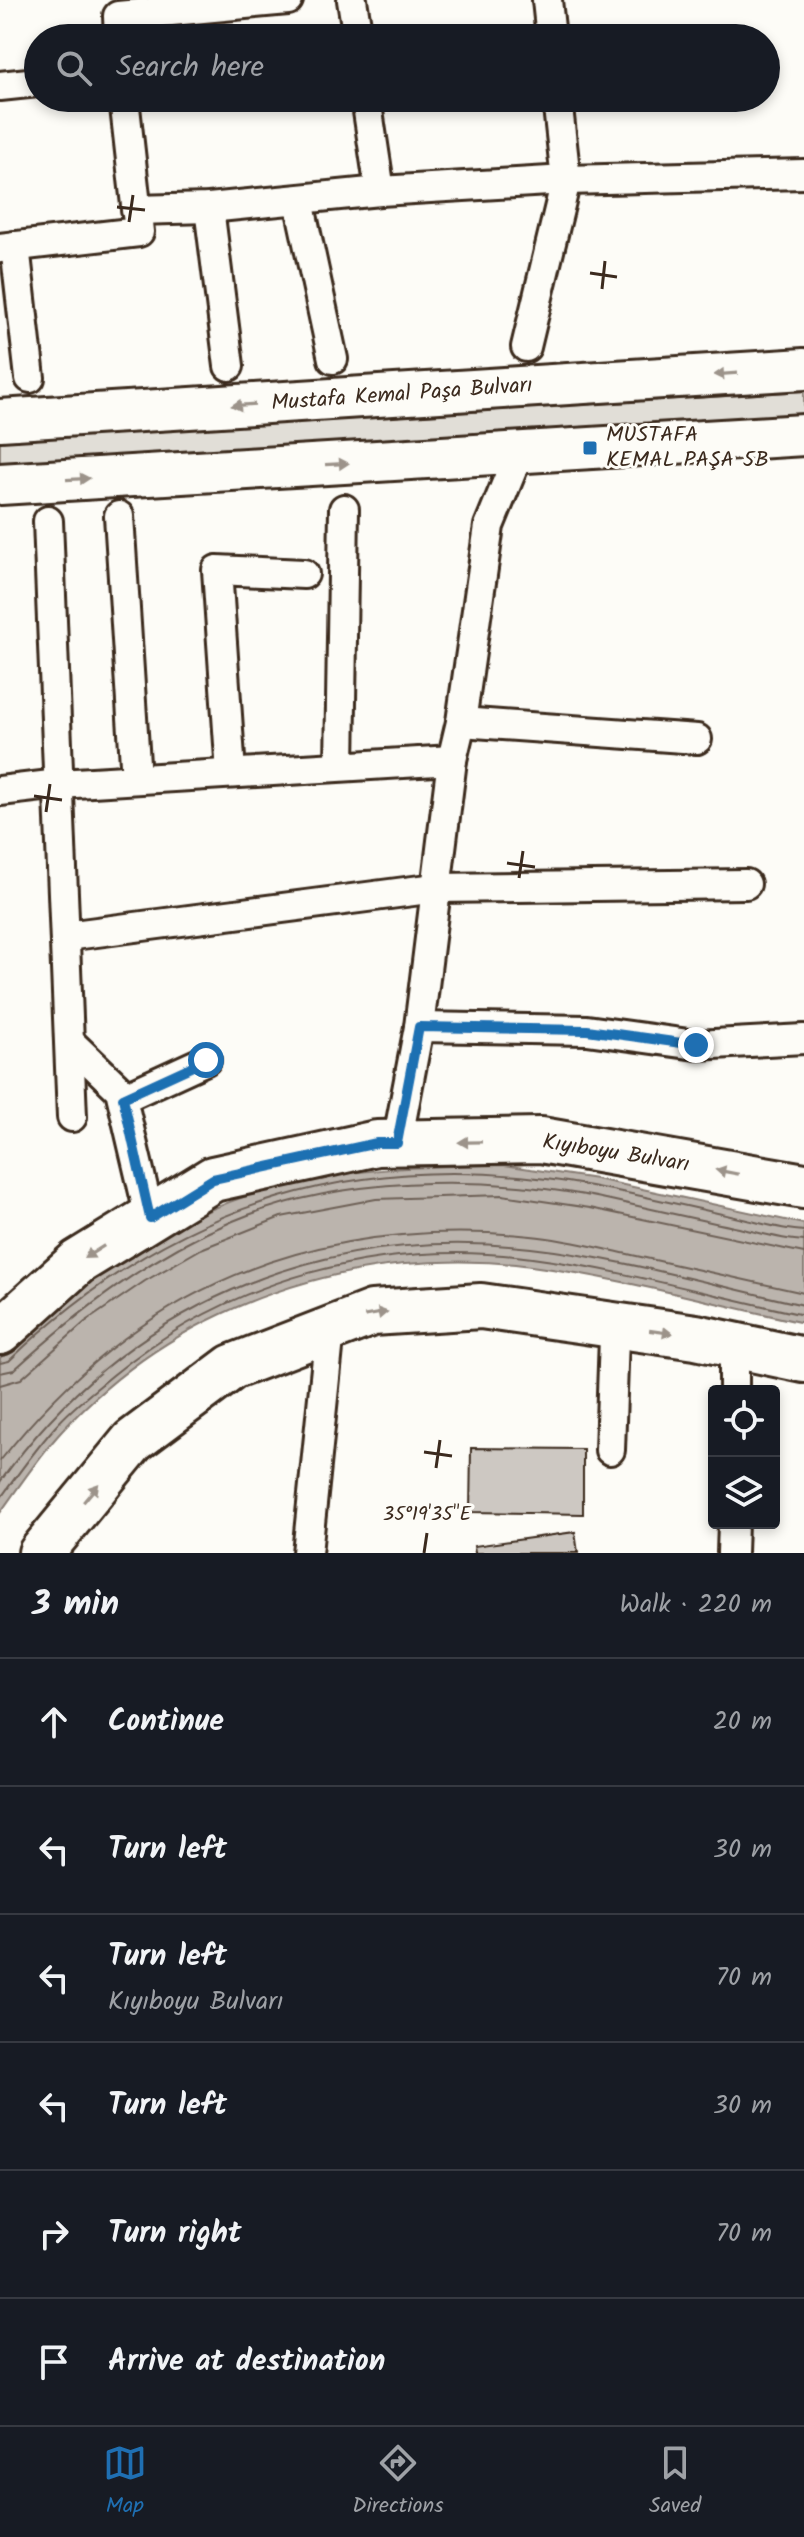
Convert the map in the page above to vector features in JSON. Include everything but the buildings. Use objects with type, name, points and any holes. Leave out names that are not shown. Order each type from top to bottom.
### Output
[{"type":"main road","name":"Mustafa Kemal Paşa Bulvarı","points":[[0,420],[804,369]]},
{"type":"main road","points":[[0,484],[804,435]]},
{"type":"main road","name":"Kıyıboyu Bulvarı","points":[[4,1321],[78,1262],[213,1179],[377,1143],[541,1140],[804,1186]]},
{"type":"main road","points":[[41,1553],[133,1441],[232,1367],[372,1313],[481,1306],[734,1345],[804,1360]]},
{"type":"street","points":[[118,24],[118,16],[288,0]]},
{"type":"street","points":[[352,0],[356,24]]},
{"type":"street","points":[[547,0],[550,24]]},
{"type":"street","points":[[0,86],[24,83]]},
{"type":"street","points":[[30,378],[8,247],[139,232],[126,112]]},
{"type":"street","points":[[368,112],[380,191]]},
{"type":"street","points":[[526,347],[566,180],[559,112]]},
{"type":"street","points":[[136,210],[209,208],[380,191],[566,180],[804,174]]},
{"type":"street","points":[[299,201],[333,359]]},
{"type":"street","points":[[209,208],[229,366]]},
{"type":"street","points":[[397,1143],[419,1027],[452,760],[461,722],[489,526],[519,453]]},
{"type":"street","points":[[340,766],[344,509]]},
{"type":"street","points":[[119,516],[136,779]]},
{"type":"street","points":[[48,521],[72,1117]]},
{"type":"street","points":[[231,773],[217,570],[304,574]]},
{"type":"street","points":[[461,722],[697,739]]},
{"type":"street","points":[[0,791],[59,784],[452,760]]},
{"type":"street","points":[[66,936],[436,888],[746,884]]},
{"type":"street","points":[[419,1027],[587,1030],[696,1045],[804,1039]]},
{"type":"street","points":[[70,1042],[120,1090],[150,1218]]},
{"type":"street","points":[[123,1098],[206,1060]]},
{"type":"street","points":[[307,1553],[330,1329]]},
{"type":"street","points":[[610,1450],[614,1337]]},
{"type":"street","points":[[734,1345],[734,1385]]},
{"type":"street","points":[[732,1553],[733,1529]]},
{"type":"shaded area","points":[[804,391],[804,414],[0,464],[0,441]]},
{"type":"water","points":[[504,1165],[596,1179],[804,1224],[804,1323],[634,1284],[531,1266],[466,1261],[402,1264],[338,1275],[276,1292],[217,1316],[161,1348],[109,1386],[62,1431],[0,1513],[0,1358],[92,1279],[161,1234],[235,1200],[273,1188],[359,1172]]},
{"type":"place","name":"MUSTAFA KEMAL PAŞA 5B","points":[[590,448]]},
{"type":"route","points":[[206,1060],[123,1098],[150,1218],[213,1179],[377,1143],[397,1143],[419,1027],[587,1030],[696,1045]]}]
